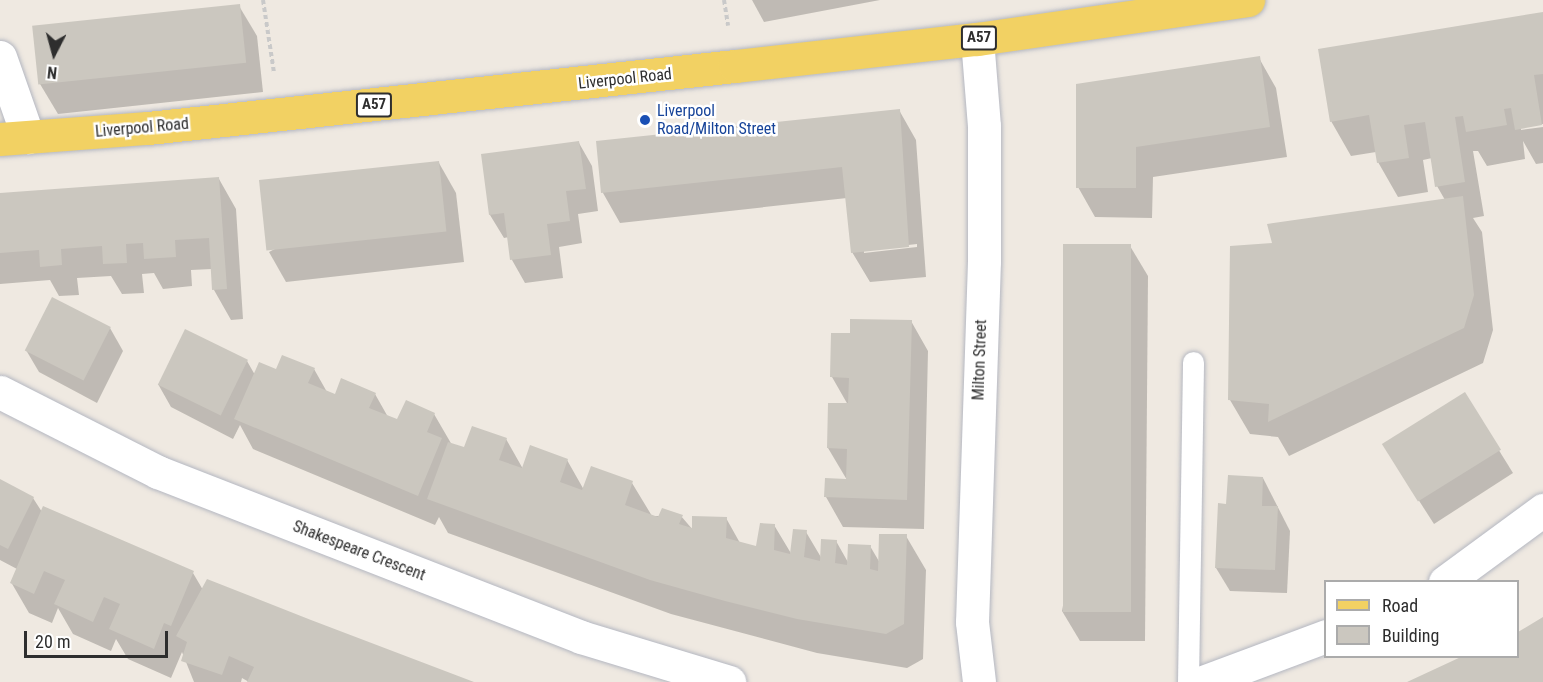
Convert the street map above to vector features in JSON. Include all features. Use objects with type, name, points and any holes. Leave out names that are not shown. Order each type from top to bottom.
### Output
[{"type":"main road","name":"Liverpool Road","points":[[14,138],[282,115],[977,39],[1248,0]]},
{"type":"street","name":"Milton Street","points":[[977,39],[984,126],[984,261],[972,622],[979,682]]},
{"type":"street","points":[[0,57],[14,138]]},
{"type":"street","name":"Shakespeare Crescent","points":[[0,392],[158,472],[581,637],[729,682]]},
{"type":"street","points":[[1448,580],[1543,510]]},
{"type":"street","points":[[1203,682],[1324,637]]},
{"type":"lane","points":[[1188,682],[1193,362]]},
{"type":"path","points":[[263,0],[282,115]]},
{"type":"building","points":[[240,4],[246,63],[38,85],[32,26]]},
{"type":"building","points":[[1543,12],[1543,74],[1534,75],[1542,125],[1515,130],[1511,108],[1504,109],[1507,125],[1466,132],[1463,116],[1455,117],[1465,182],[1435,187],[1425,122],[1404,125],[1409,158],[1377,163],[1369,115],[1330,122],[1318,49]]},
{"type":"building","points":[[1260,56],[1270,127],[1136,147],[1136,188],[1076,188],[1076,84]]},
{"type":"building","points":[[900,109],[909,247],[851,253],[842,167],[601,193],[596,141]]},
{"type":"building","points":[[579,141],[586,189],[566,191],[570,221],[547,224],[551,255],[510,260],[504,213],[489,215],[481,154]]},
{"type":"building","points":[[439,161],[446,232],[266,251],[259,180]]},
{"type":"building","points":[[219,177],[227,289],[212,290],[209,238],[175,240],[176,257],[144,259],[143,243],[126,244],[127,263],[103,264],[102,246],[61,249],[62,265],[40,267],[39,250],[0,253],[0,193]]},
{"type":"building","points":[[1463,196],[1474,295],[1464,328],[1268,422],[1269,404],[1228,400],[1230,246],[1272,243],[1267,224]]},
{"type":"building","points":[[1063,244],[1131,244],[1131,612],[1063,612]]},
{"type":"building","points":[[52,297],[111,327],[84,380],[25,350]]},
{"type":"building","points":[[850,319],[912,320],[907,500],[824,497],[825,478],[846,479],[847,449],[827,448],[828,403],[848,403],[849,378],[830,377],[831,333],[850,333]]},
{"type":"building","points":[[185,329],[248,360],[221,415],[158,385]]},
{"type":"building","points":[[282,355],[315,368],[308,383],[335,394],[341,378],[376,393],[369,408],[397,419],[406,400],[435,413],[427,432],[442,438],[418,496],[234,419],[259,362],[276,369]]},
{"type":"building","points":[[1465,392],[1501,450],[1418,502],[1382,444]]},
{"type":"building","points":[[472,426],[507,438],[499,460],[522,468],[530,445],[568,459],[560,482],[582,490],[591,466],[633,481],[625,505],[658,517],[662,508],[683,515],[679,524],[692,528],[692,516],[727,517],[726,538],[756,546],[760,523],[775,524],[774,550],[790,554],[793,529],[807,530],[804,557],[820,561],[821,539],[837,540],[835,563],[847,565],[848,544],[871,545],[870,569],[878,571],[879,534],[907,534],[904,624],[886,634],[797,619],[725,601],[650,580],[427,499],[448,442],[464,447]]},
{"type":"building","points":[[1228,475],[1263,477],[1262,506],[1278,506],[1275,570],[1215,568],[1218,503],[1226,504]]},
{"type":"building","points":[[0,479],[34,497],[8,549],[0,545]]},
{"type":"building","points":[[43,506],[194,571],[171,626],[164,623],[154,649],[109,629],[120,604],[104,597],[93,622],[54,604],[65,580],[44,571],[34,594],[10,583]]},
{"type":"building","points":[[207,579],[474,682],[247,682],[254,667],[229,656],[222,675],[181,661],[187,642],[176,636]]},
{"type":"building","points":[[1543,617],[1543,682],[1407,682],[1459,658],[1519,658],[1519,631]]},
{"type":"place","name":"Liverpool Road/Milton Street","points":[[645,120]]}]
